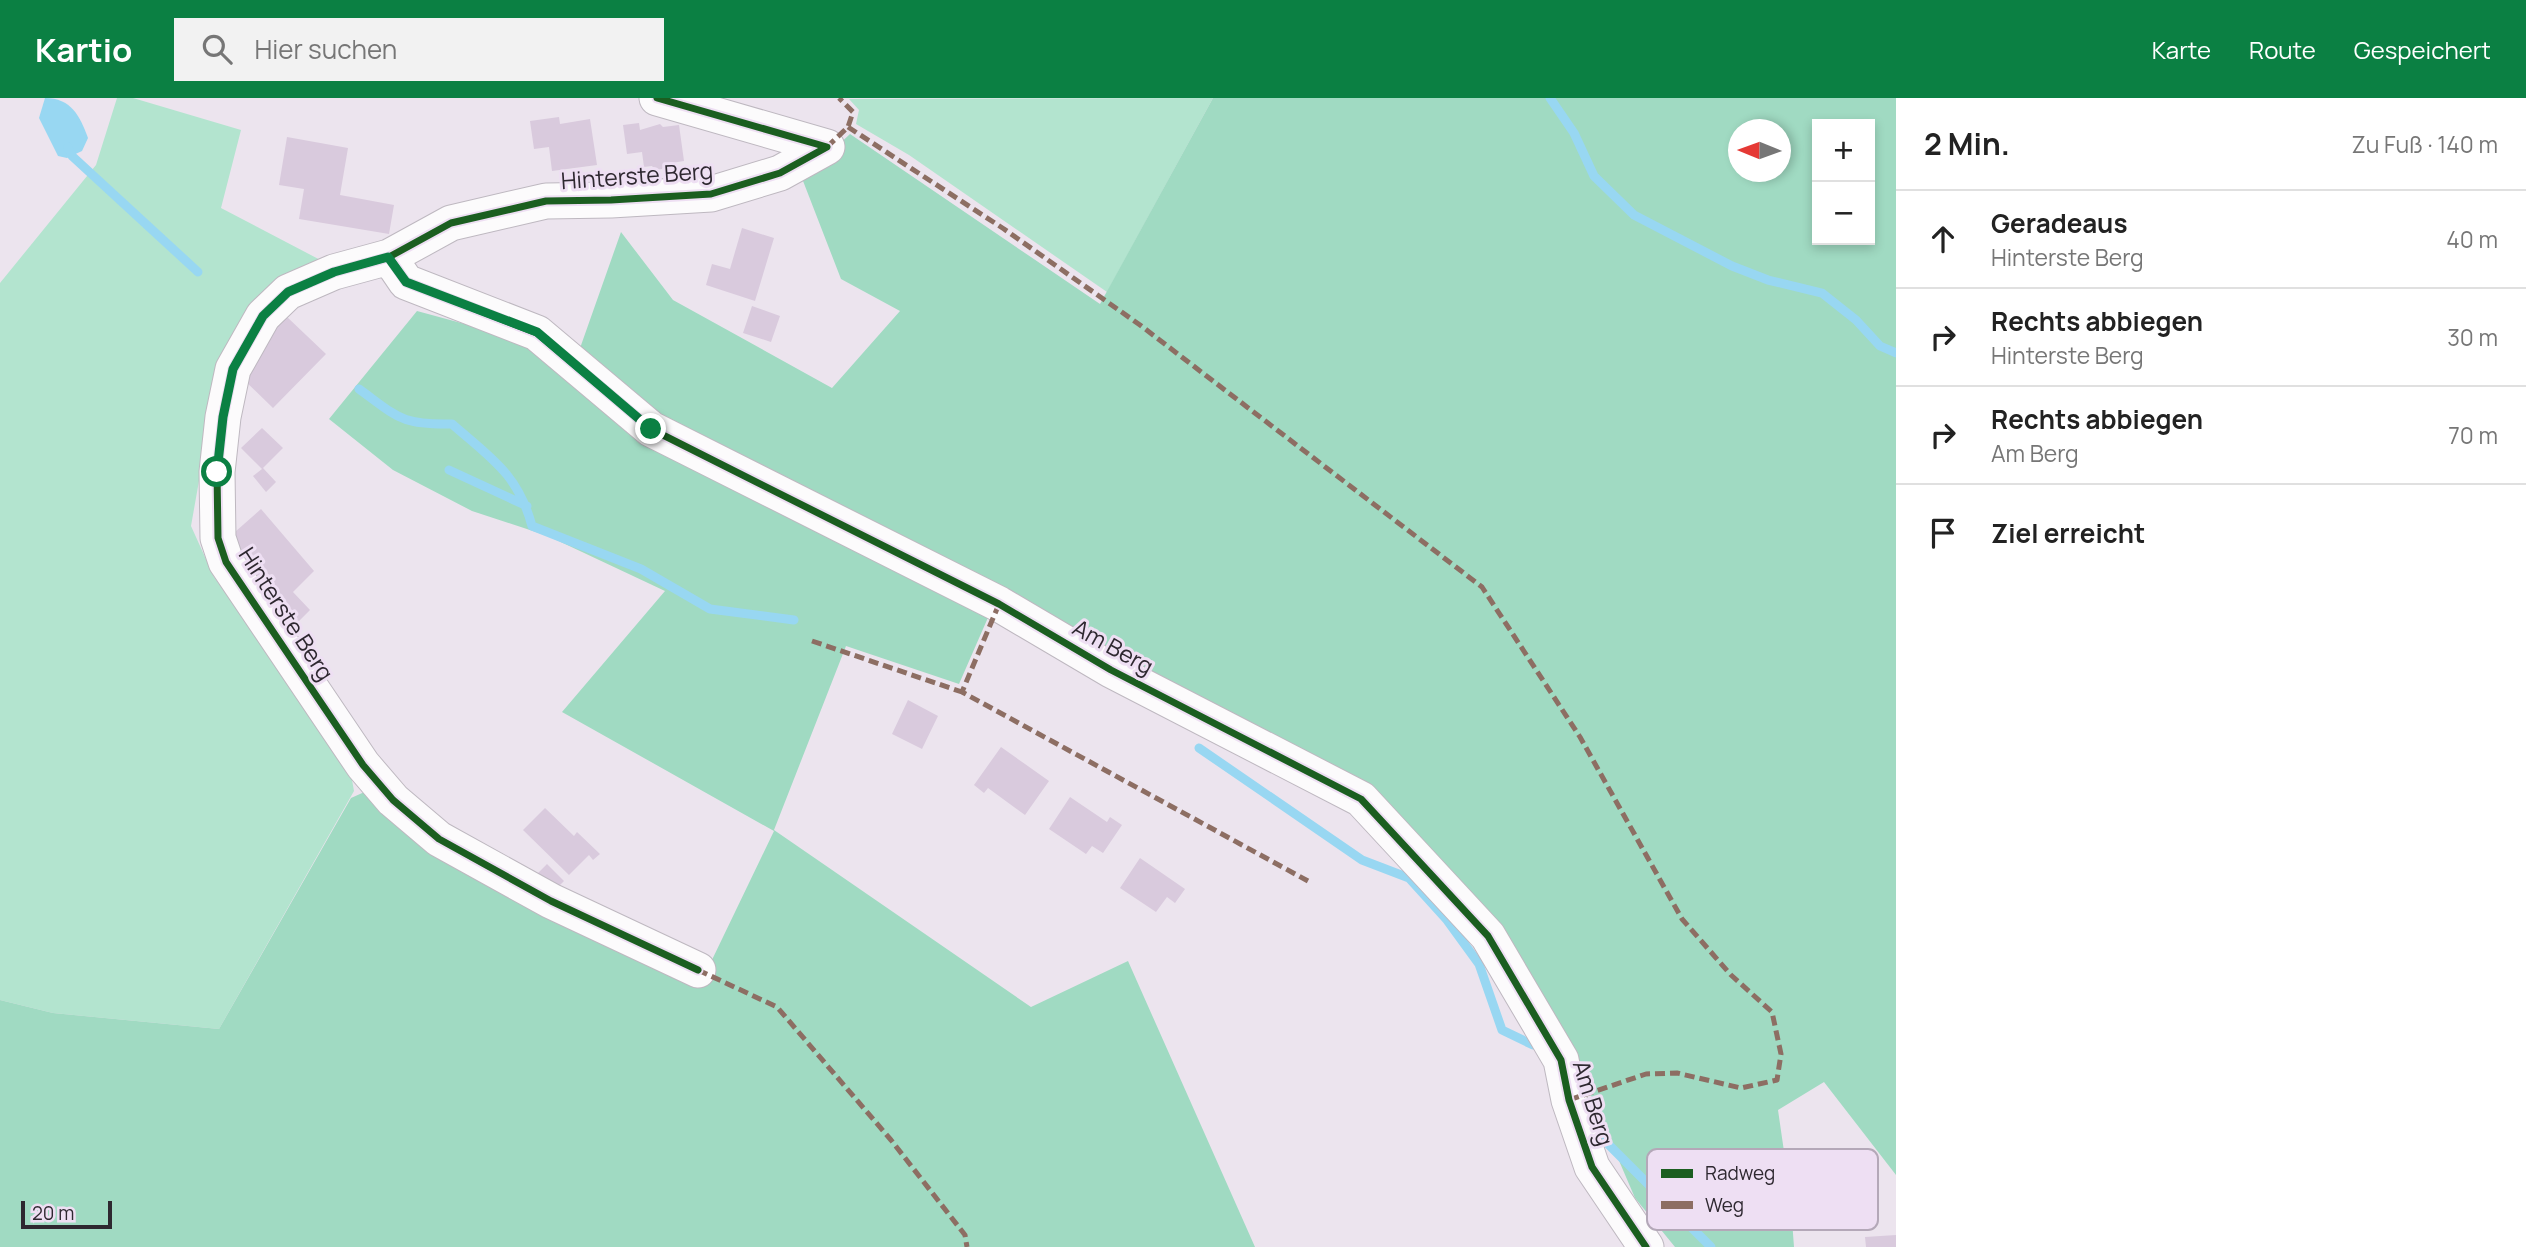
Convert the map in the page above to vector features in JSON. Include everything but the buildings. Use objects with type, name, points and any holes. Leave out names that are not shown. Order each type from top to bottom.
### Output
[{"type":"street","name":"Hinterste Berg","points":[[657,98],[827,147],[780,173],[711,194],[546,201],[451,223],[388,257],[334,272],[288,292],[263,316],[233,369],[223,417],[217,472],[218,538],[226,562],[363,765],[393,800],[439,839],[551,901],[698,970]]},
{"type":"street","name":"Am Berg","points":[[388,257],[406,282],[537,332],[651,429],[999,604],[1111,670],[1361,799],[1488,936],[1561,1060],[1569,1100],[1592,1167],[1646,1247]]},
{"type":"green space","points":[[117,98],[133,98],[241,130],[221,208],[328,264],[213,402],[191,526],[214,577],[349,763],[354,791],[219,1029],[53,1013],[0,1000],[0,283],[96,165]]},
{"type":"green space","points":[[1213,98],[1107,292],[909,155],[856,124],[859,110],[849,99]]},
{"type":"green space","points":[[1213,98],[1896,98],[1896,1175],[1824,1082],[1778,1110],[1784,1149],[1647,1149],[1647,1213],[1635,1198],[1569,1044],[1363,788],[656,415],[579,351],[621,232],[673,300],[832,388],[900,311],[841,279],[798,168],[833,150],[850,134],[1100,304]]},
{"type":"green space","points":[[417,311],[531,342],[638,442],[990,613],[959,684],[846,646],[774,830],[1031,1007],[1128,961],[1255,1247],[0,1247],[0,1000],[53,1013],[219,1029],[351,798],[369,790],[710,964],[774,831],[562,712],[665,591],[548,536],[472,511],[393,470],[329,419]]},
{"type":"green space","points":[[1661,1230],[1793,1230],[1794,1247],[1675,1247]]},
{"type":"water","points":[[45,98],[62,101],[78,116],[88,138],[82,151],[67,158],[58,156],[39,118]]},
{"type":"waterway","points":[[1550,98],[1574,133],[1594,176],[1634,215],[1732,266],[1768,280],[1822,293],[1856,320],[1880,346],[1896,353]]},
{"type":"waterway","points":[[68,147],[72,156],[198,272]]},
{"type":"waterway","points":[[359,389],[401,418],[422,423],[452,424],[491,458],[511,480],[532,526],[641,569],[710,609],[794,620]]},
{"type":"waterway","points":[[449,470],[527,506]]},
{"type":"waterway","points":[[1199,748],[1362,860],[1409,878],[1447,920],[1479,964],[1502,1030],[1533,1045]]},
{"type":"waterway","points":[[1597,1133],[1647,1183]]},
{"type":"waterway","points":[[1694,1230],[1711,1247]]},
{"type":"marked path","points":[[827,147],[848,127],[853,112],[839,98]]},
{"type":"marked path","points":[[848,127],[1004,229],[1140,325],[1482,587],[1580,737],[1682,919],[1731,975],[1772,1012],[1781,1054],[1777,1080],[1741,1088],[1677,1073],[1646,1074],[1569,1100]]},
{"type":"marked path","points":[[999,604],[962,692],[1308,881]]},
{"type":"marked path","points":[[812,641],[962,692]]},
{"type":"marked path","points":[[698,970],[777,1007],[891,1140],[965,1235],[967,1247]]},
{"type":"cycle path","points":[[657,98],[827,147],[780,173],[711,194],[546,201],[451,223],[389,257],[334,272],[288,292],[263,316],[233,369],[223,417],[217,472],[218,538],[226,562],[363,765],[393,800],[439,839],[551,901],[698,970]]},
{"type":"cycle path","points":[[389,257],[406,282],[537,333],[651,429],[999,604],[1111,670],[1361,799],[1488,936],[1561,1060],[1569,1100],[1592,1167],[1646,1247]]},
{"type":"route","points":[[217,472],[223,417],[233,369],[263,316],[288,292],[334,272],[388,257],[406,282],[537,332],[651,429]]}]
